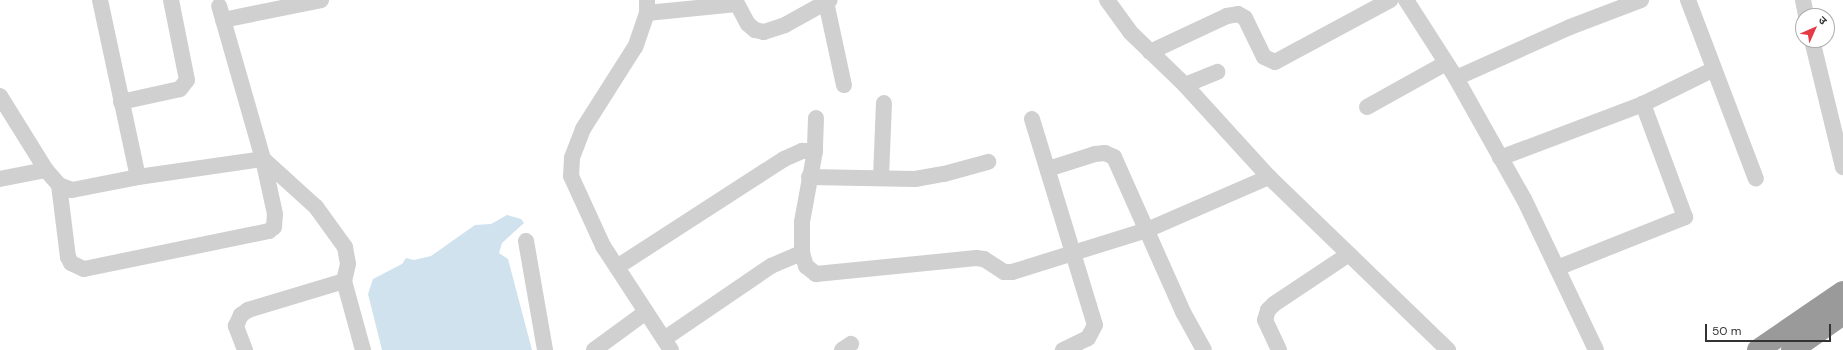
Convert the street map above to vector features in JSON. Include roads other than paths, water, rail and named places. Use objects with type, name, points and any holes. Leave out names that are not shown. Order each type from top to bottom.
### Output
[{"type":"highway","points":[[1758,350],[1843,292]]},
{"type":"highway","points":[[1792,350],[1843,314]]},
{"type":"street","points":[[100,0],[138,177]]},
{"type":"street","points":[[121,102],[180,89],[187,80],[171,0]]},
{"type":"street","points":[[59,185],[68,257],[71,263],[84,269],[269,231],[276,222],[263,159],[221,13],[321,0]]},
{"type":"street","points":[[1107,0],[1130,32],[1185,85],[1269,177],[1448,350]]},
{"type":"street","points":[[1150,52],[1227,16],[1238,14],[1245,18],[1264,57],[1275,62],[1390,0]]},
{"type":"street","points":[[1406,0],[1456,78],[1524,200],[1596,350]]},
{"type":"street","points":[[1456,78],[1570,27],[1641,0]]},
{"type":"street","points":[[1688,0],[1756,179]]},
{"type":"street","points":[[802,252],[771,266],[668,344],[603,246],[571,176],[572,158],[583,129],[635,47],[647,6],[736,2],[748,24],[755,30],[764,32],[785,25],[828,1],[844,85]]},
{"type":"street","points":[[1814,48],[1843,167]]},
{"type":"street","points":[[1367,107],[1446,63]]},
{"type":"street","points":[[1500,158],[1643,104],[1714,69]]},
{"type":"street","points":[[1185,85],[1218,72]]},
{"type":"street","points":[[1,100],[46,170],[59,185],[76,191],[138,177],[263,159]]},
{"type":"street","points":[[881,177],[884,103]]},
{"type":"street","points":[[1557,268],[1685,217],[1643,104]]},
{"type":"street","points":[[816,118],[814,151],[802,222],[802,252],[806,266],[816,274],[976,258],[984,259],[1004,272],[1012,272],[1147,230],[1269,177]]},
{"type":"street","points":[[1032,119],[1094,325],[1088,338],[1063,350]]},
{"type":"street","points":[[617,267],[784,159],[802,151],[814,151]]},
{"type":"street","points":[[1048,169],[1095,154],[1105,153],[1114,157],[1183,312],[1204,350]]},
{"type":"street","points":[[263,159],[316,207],[334,229],[345,247],[348,264],[344,281],[363,350]]},
{"type":"street","points":[[809,177],[881,177],[915,179],[944,174],[988,162]]},
{"type":"street","points":[[0,179],[46,170]]},
{"type":"street","points":[[526,241],[545,350]]},
{"type":"street","points":[[1279,350],[1265,320],[1268,310],[1274,304],[1349,254]]},
{"type":"street","points":[[245,350],[236,326],[242,315],[248,310],[344,281]]},
{"type":"street","points":[[594,350],[646,312]]},
{"type":"water","points":[[507,215],[521,219],[524,223],[502,243],[499,253],[508,259],[532,350],[382,350],[368,294],[373,279],[402,264],[406,258],[414,260],[431,256],[475,225],[491,224]]}]
